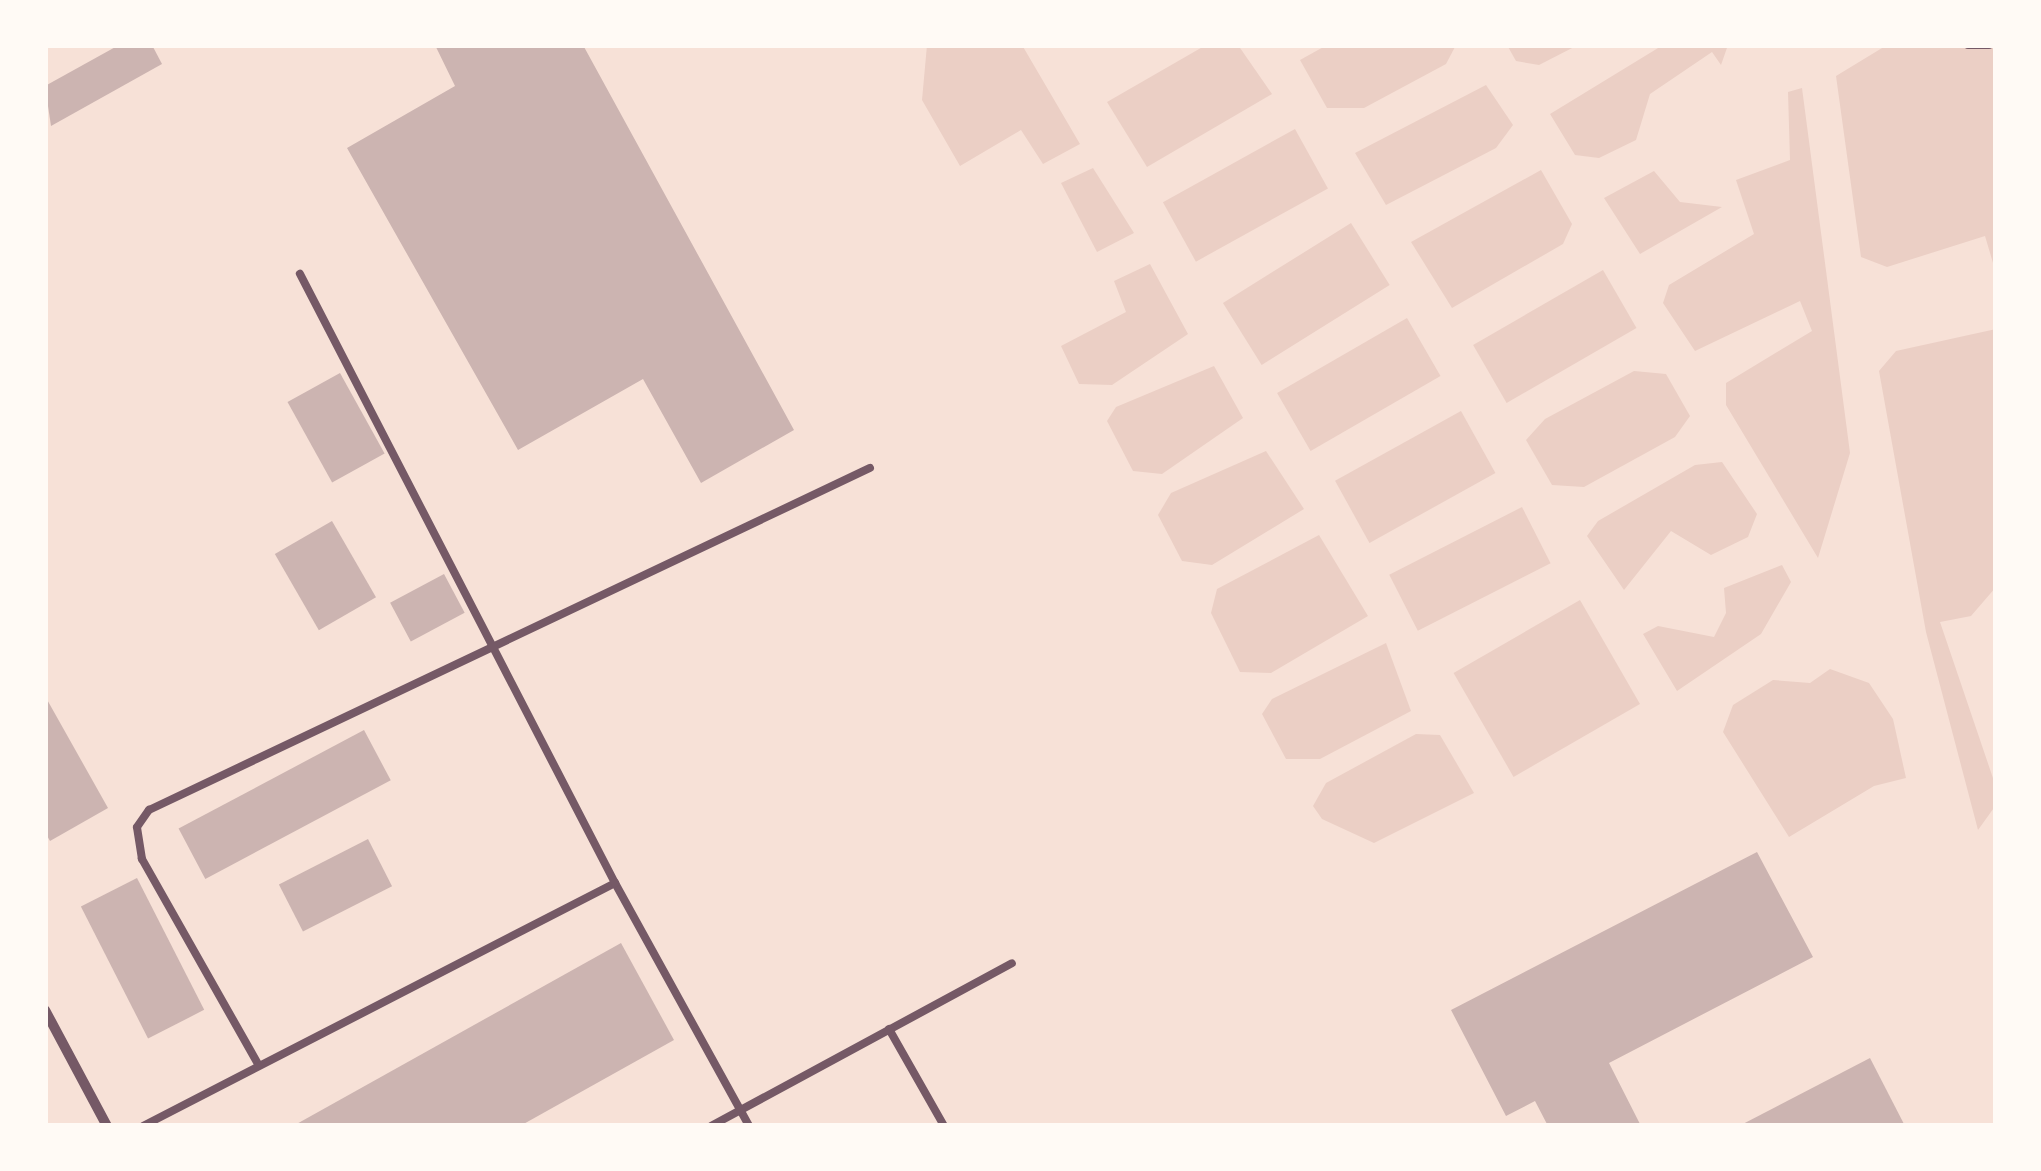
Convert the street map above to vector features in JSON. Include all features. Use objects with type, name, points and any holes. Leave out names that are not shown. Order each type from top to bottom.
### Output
[{"type":"street","points":[[45,1010],[107,1126]]},
{"type":"lane","points":[[1968,45],[1989,45]]},
{"type":"lane","points":[[300,274],[616,882],[749,1126]]},
{"type":"lane","points":[[258,1064],[142,859],[137,827],[149,810],[870,468]]},
{"type":"lane","points":[[142,1126],[616,882]]},
{"type":"lane","points":[[711,1126],[1012,963]]},
{"type":"lane","points":[[889,1030],[944,1126]]},
{"type":"shaded area","points":[[927,45],[1022,45],[1080,144],[1043,164],[1021,130],[960,166],[922,100]]},
{"type":"shaded area","points":[[1206,45],[1238,45],[1272,94],[1147,167],[1107,102]]},
{"type":"shaded area","points":[[1327,45],[1456,45],[1446,64],[1364,108],[1327,108],[1300,60]]},
{"type":"shaded area","points":[[1507,45],[1578,45],[1539,65],[1516,61]]},
{"type":"shaded area","points":[[1663,45],[1728,45],[1721,65],[1712,52],[1650,94],[1636,140],[1599,158],[1575,155],[1550,114]]},
{"type":"shaded area","points":[[1887,45],[1996,45],[1996,273],[1985,236],[1887,267],[1861,257],[1836,76]]},
{"type":"shaded area","points":[[1486,85],[1513,125],[1496,148],[1386,205],[1355,153]]},
{"type":"shaded area","points":[[1802,88],[1850,453],[1818,558],[1726,405],[1726,383],[1812,331],[1800,301],[1695,351],[1663,303],[1669,285],[1754,234],[1736,180],[1790,160],[1788,92]]},
{"type":"shaded area","points":[[1295,129],[1328,188],[1196,262],[1163,202]]},
{"type":"shaded area","points":[[1093,168],[1134,233],[1097,252],[1061,183]]},
{"type":"shaded area","points":[[1541,170],[1572,224],[1563,244],[1452,308],[1411,242]]},
{"type":"shaded area","points":[[1654,171],[1680,202],[1722,207],[1640,254],[1604,198]]},
{"type":"shaded area","points":[[1351,223],[1390,285],[1262,365],[1223,303]]},
{"type":"shaded area","points":[[1150,264],[1188,334],[1112,385],[1079,384],[1061,346],[1126,312],[1114,281]]},
{"type":"shaded area","points":[[1603,270],[1636,328],[1507,403],[1473,345]]},
{"type":"shaded area","points":[[1407,318],[1440,376],[1311,451],[1277,393]]},
{"type":"shaded area","points":[[1996,329],[1996,587],[1971,616],[1940,622],[1996,787],[1996,805],[1978,830],[1926,632],[1879,371],[1896,351]]},
{"type":"shaded area","points":[[1214,366],[1243,418],[1162,474],[1133,471],[1107,421],[1116,407]]},
{"type":"shaded area","points":[[1634,371],[1666,374],[1690,416],[1675,437],[1584,487],[1552,485],[1526,440],[1545,419]]},
{"type":"shaded area","points":[[1461,411],[1495,473],[1369,543],[1335,481]]},
{"type":"shaded area","points":[[1266,451],[1304,509],[1212,565],[1182,561],[1158,515],[1171,493]]},
{"type":"shaded area","points":[[1722,462],[1757,514],[1748,537],[1711,555],[1671,531],[1624,590],[1587,536],[1598,521],[1695,465]]},
{"type":"shaded area","points":[[1522,507],[1551,563],[1418,631],[1389,575]]},
{"type":"shaded area","points":[[1319,535],[1368,616],[1271,673],[1240,672],[1211,613],[1217,589]]},
{"type":"shaded area","points":[[1782,565],[1791,582],[1761,634],[1677,691],[1643,634],[1658,626],[1714,637],[1726,613],[1724,588]]},
{"type":"shaded area","points":[[1580,600],[1640,704],[1514,777],[1454,673]]},
{"type":"shaded area","points":[[1386,643],[1411,711],[1320,759],[1286,759],[1262,714],[1272,699]]},
{"type":"shaded area","points":[[1830,669],[1869,683],[1893,719],[1906,778],[1874,786],[1789,837],[1723,732],[1733,705],[1773,680],[1810,683]]},
{"type":"shaded area","points":[[1416,734],[1440,735],[1474,793],[1374,843],[1322,819],[1313,806],[1326,783]]},
{"type":"building","points":[[119,45],[152,45],[162,64],[51,126],[45,86]]},
{"type":"building","points":[[435,45],[583,45],[794,430],[701,483],[643,379],[518,450],[347,148],[455,86]]},
{"type":"building","points":[[340,373],[385,453],[332,483],[288,402]]},
{"type":"building","points":[[332,521],[376,597],[319,630],[275,554]]},
{"type":"building","points":[[444,574],[465,613],[411,641],[390,603]]},
{"type":"building","points":[[45,696],[108,808],[50,841],[45,832]]},
{"type":"building","points":[[364,730],[391,780],[205,879],[179,829]]},
{"type":"building","points":[[368,839],[392,886],[303,932],[279,884]]},
{"type":"building","points":[[1757,852],[1813,957],[1609,1063],[1641,1126],[1548,1126],[1535,1101],[1506,1116],[1451,1010]]},
{"type":"building","points":[[137,878],[204,1010],[148,1038],[81,907]]},
{"type":"building","points":[[621,943],[674,1040],[520,1126],[293,1126]]},
{"type":"building","points":[[1870,1058],[1905,1126],[1739,1126]]}]
